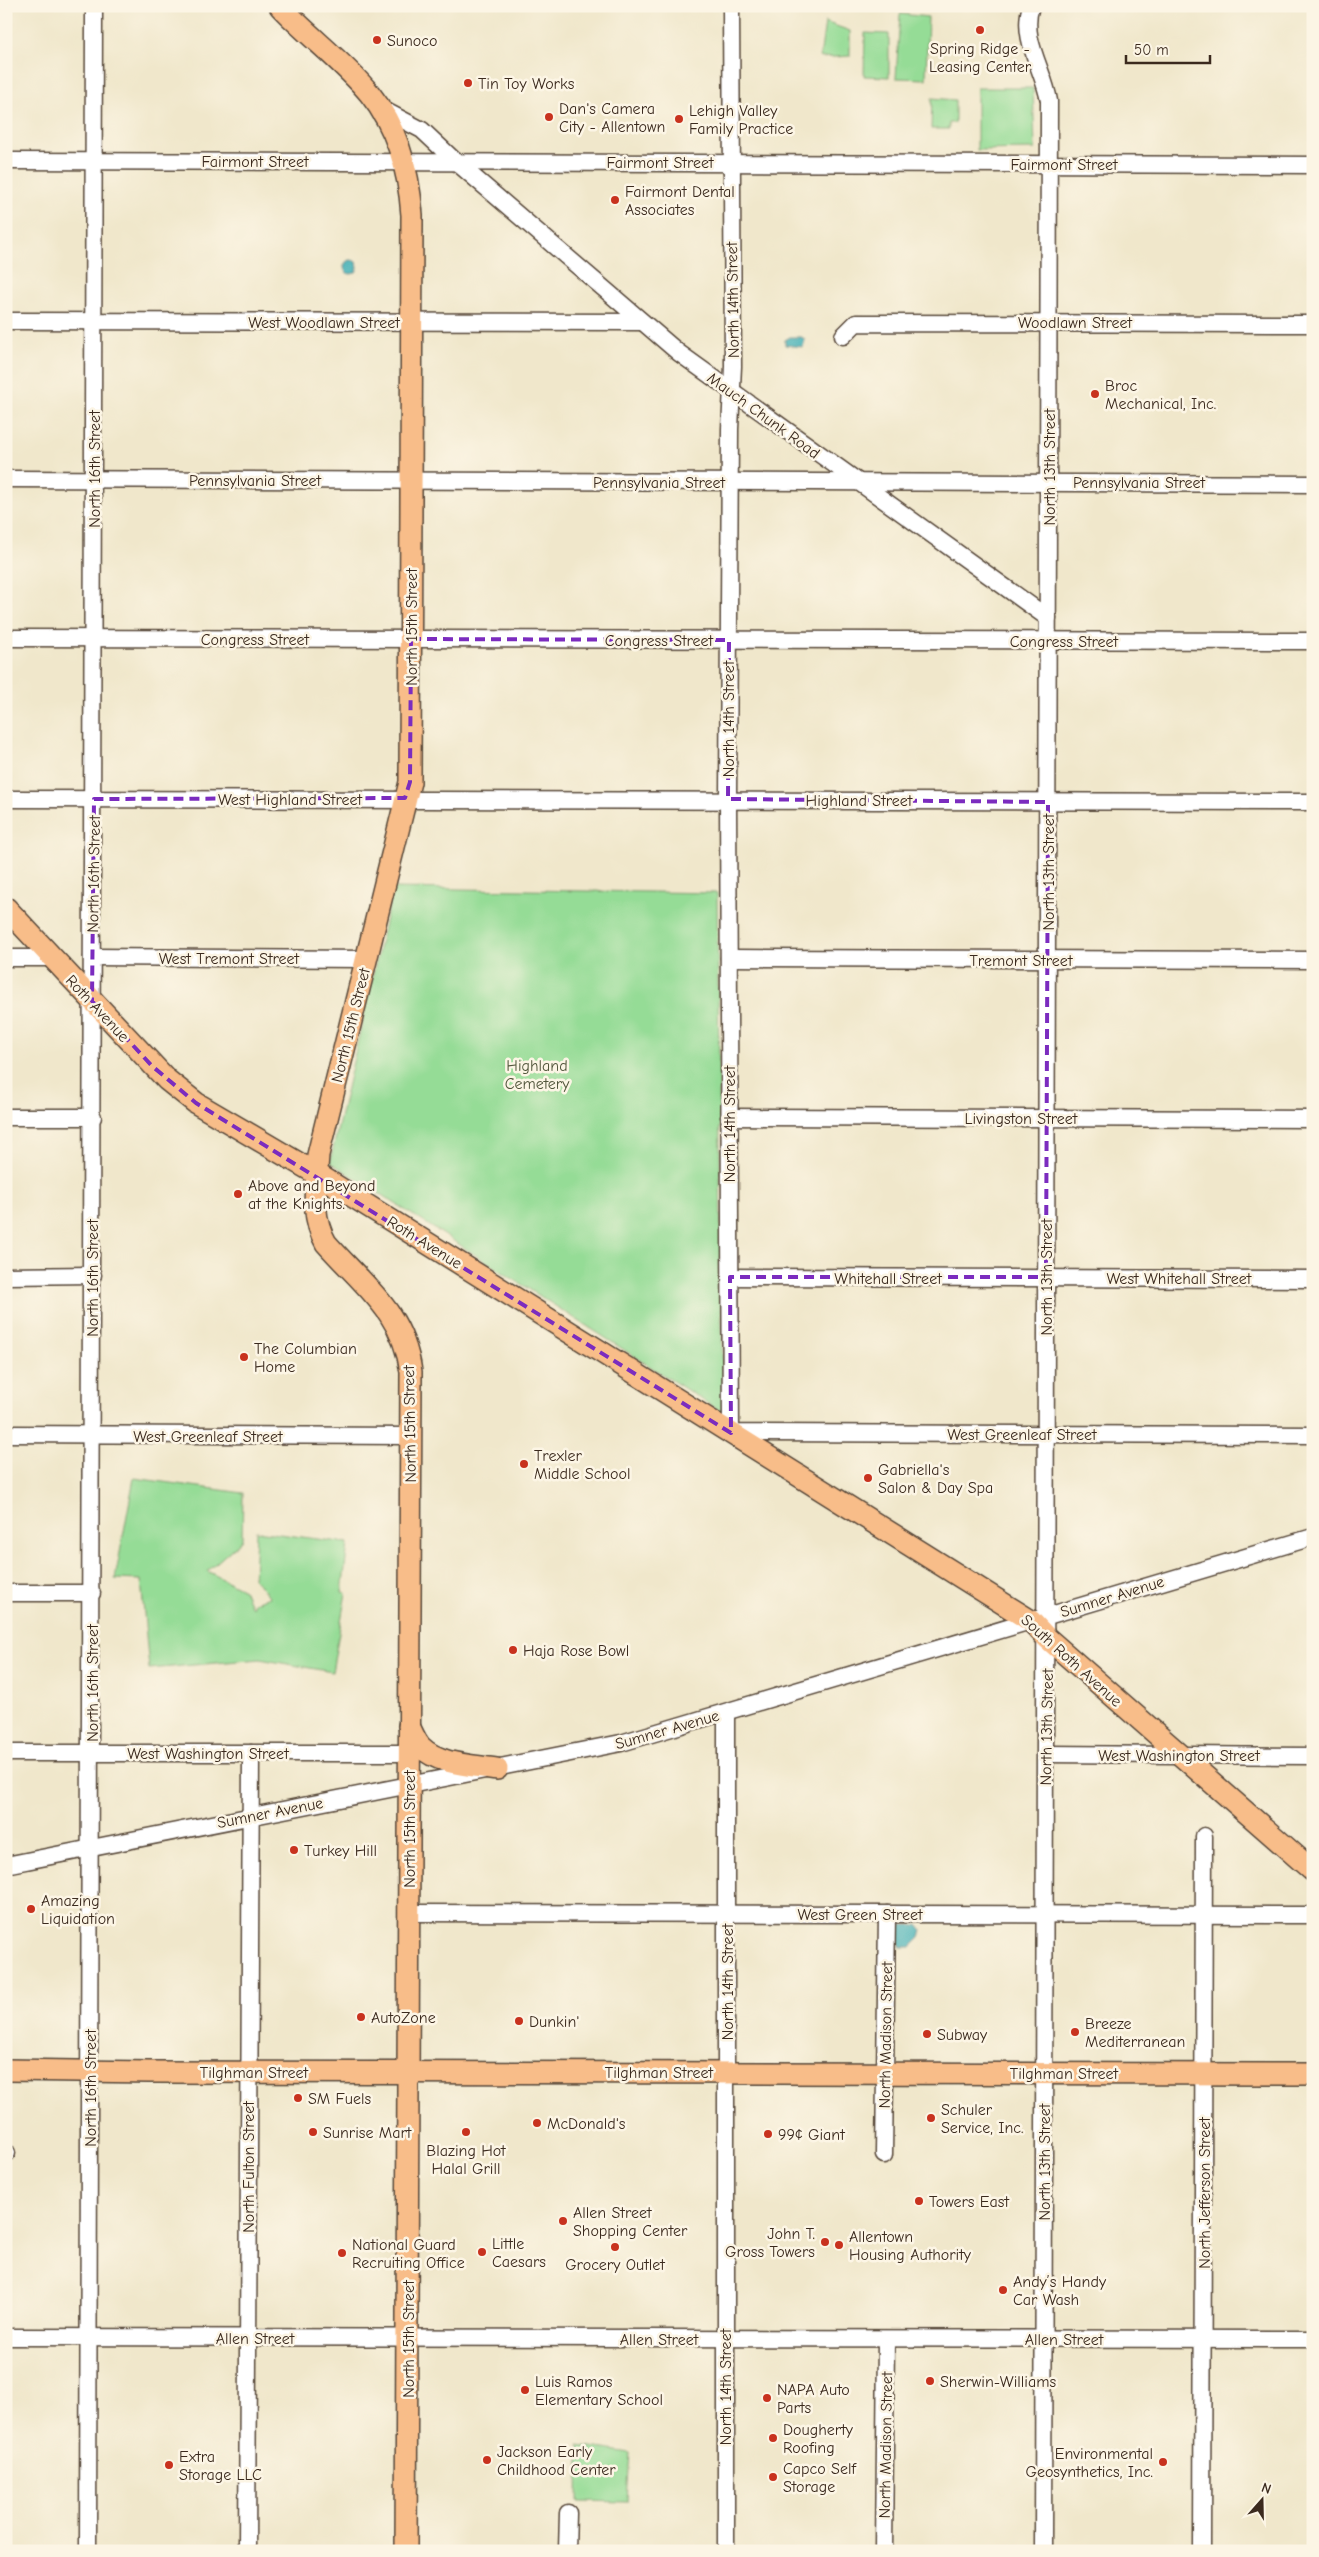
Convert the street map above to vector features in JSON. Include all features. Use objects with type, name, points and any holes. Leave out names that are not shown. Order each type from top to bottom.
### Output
[{"type":"main road","name":"Mauch Chunk Road","points":[[280,6],[361,84],[380,108],[404,161]]},
{"type":"main road","name":"North 15th Street","points":[[404,161],[412,215],[410,782],[318,1155],[314,1206],[319,1230],[326,1243],[388,1310],[404,1340],[410,1372],[409,2337],[406,2551]]},
{"type":"main road","name":"Roth Avenue","points":[[6,908],[152,1066],[196,1103],[317,1174],[731,1433]]},
{"type":"main road","name":"South Roth Avenue","points":[[731,1433],[1038,1618],[1047,1638],[1313,1871]]},
{"type":"main road","points":[[409,1726],[420,1746],[433,1756],[455,1763],[497,1769]]},
{"type":"main road","name":"Tilghman Street","points":[[6,2070],[408,2073],[1313,2074]]},
{"type":"street","name":"North 16th Street","points":[[88,2551],[92,1753],[92,958],[95,638],[94,6]]},
{"type":"street","name":"North 14th Street","points":[[731,6],[733,366],[731,392],[728,799],[731,1433]]},
{"type":"street","name":"North 13th Street","points":[[1031,6],[1027,25],[1030,41],[1047,87],[1049,101],[1046,1434],[1038,1618]]},
{"type":"street","name":"Mauch Chunk Road","points":[[380,108],[422,130],[455,161],[642,322],[731,392],[860,482],[1048,618]]},
{"type":"street","name":"Fairmont Street","points":[[6,161],[1313,165]]},
{"type":"street","points":[[495,194],[493,178],[501,162]]},
{"type":"street","name":"West Woodlawn Street","points":[[6,321],[642,322]]},
{"type":"street","name":"Woodlawn Street","points":[[843,336],[856,323],[1313,324]]},
{"type":"street","name":"Pennsylvania Street","points":[[6,479],[730,482],[1049,481],[1313,484]]},
{"type":"street","name":"Congress Street","points":[[6,638],[1313,641]]},
{"type":"street","name":"West Highland Street","points":[[94,799],[405,798]]},
{"type":"street","name":"Highland Street","points":[[405,798],[1313,802]]},
{"type":"street","points":[[6,799],[94,799]]},
{"type":"street","points":[[6,958],[52,958]]},
{"type":"street","name":"West Tremont Street","points":[[92,958],[366,959]]},
{"type":"street","name":"Tremont Street","points":[[730,958],[1047,961],[1313,960]]},
{"type":"street","points":[[6,1117],[93,1117]]},
{"type":"street","name":"Livingston Street","points":[[729,1117],[1313,1119]]},
{"type":"street","points":[[6,1276],[92,1275]]},
{"type":"street","name":"Whitehall Street","points":[[730,1277],[1046,1277]]},
{"type":"street","name":"West Whitehall Street","points":[[1046,1277],[1313,1279]]},
{"type":"street","name":"West Greenleaf Street","points":[[731,1433],[1313,1435]]},
{"type":"street","name":"West Greenleaf Street","points":[[6,1434],[410,1436]]},
{"type":"street","name":"Sumner Avenue","points":[[6,1865],[621,1743],[1313,1537]]},
{"type":"street","points":[[6,1593],[92,1593]]},
{"type":"street","name":"North 13th Street","points":[[1043,2551],[1047,1638]]},
{"type":"street","name":"North 14th Street","points":[[726,1712],[726,2551]]},
{"type":"street","name":"West Washington Street","points":[[6,1753],[409,1753]]},
{"type":"street","name":"North Fulton Street","points":[[247,2551],[251,1753]]},
{"type":"street","name":"West Washington Street","points":[[1046,1754],[1313,1756]]},
{"type":"street","name":"North Jefferson Street","points":[[1202,2551],[1204,1836]]},
{"type":"street","name":"West Green Street","points":[[408,1913],[1313,1915]]},
{"type":"street","name":"North Madison Street","points":[[884,2155],[887,1914]]},
{"type":"street","name":"Allen Street","points":[[6,2336],[1313,2339]]},
{"type":"street","name":"North Madison Street","points":[[884,2551],[886,2339]]},
{"type":"street","points":[[567,2551],[568,2513]]},
{"type":"highlighted area","points":[[411,639],[494,639],[729,640],[728,799],[1048,802],[1046,1277],[730,1277],[731,1433],[196,1103],[152,1066],[92,1001],[94,799],[405,798],[410,782]]},
{"type":"green space","points":[[900,14],[928,17],[926,79],[896,78]]},
{"type":"green space","points":[[825,22],[850,31],[850,56],[820,58]]},
{"type":"green space","points":[[865,33],[889,34],[889,77],[864,76]]},
{"type":"green space","points":[[977,88],[1033,88],[1035,149],[977,150]]},
{"type":"green space","points":[[932,98],[955,100],[955,123],[949,123],[949,129],[931,129]]},
{"type":"green space","name":"Highland Cemetery","points":[[393,888],[717,893],[723,1413],[330,1162]]},
{"type":"green space","points":[[134,1478],[243,1493],[242,1540],[207,1571],[244,1590],[252,1608],[254,1602],[270,1597],[254,1579],[256,1531],[348,1543],[342,1592],[346,1593],[332,1672],[260,1659],[149,1669],[141,1580],[115,1579]]},
{"type":"green space","points":[[579,2445],[630,2453],[627,2502],[578,2501]]},
{"type":"water","points":[[348,260],[354,260],[358,267],[354,274],[348,274],[344,270],[344,264]]},
{"type":"water","points":[[790,337],[802,337],[805,340],[803,347],[785,345],[785,340]]},
{"type":"water","points":[[901,1925],[918,1925],[922,1930],[920,1938],[911,1947],[901,1947],[897,1940],[897,1929]]},
{"type":"place","name":"Spring Ridge - Leasing Center","points":[[980,30]]},
{"type":"place","name":"Sunoco","points":[[377,40]]},
{"type":"place","name":"Tin Toy Works","points":[[468,83]]},
{"type":"place","name":"Dan's Camera City - Allentown","points":[[549,117]]},
{"type":"place","name":"Lehigh Valley Family Practice","points":[[679,119]]},
{"type":"place","name":"Fairmont Dental Associates","points":[[615,200]]},
{"type":"place","name":"Broc Mechanical, Inc.","points":[[1095,394]]},
{"type":"place","name":"Above and Beyond at the Knights.","points":[[238,1194]]},
{"type":"place","name":"The Columbian Home","points":[[244,1357]]},
{"type":"place","name":"Trexler Middle School","points":[[524,1464]]},
{"type":"place","name":"Gabriella's Salon & Day Spa","points":[[868,1478]]},
{"type":"place","name":"Haja Rose Bowl","points":[[513,1650]]},
{"type":"place","name":"Turkey Hill","points":[[294,1850]]},
{"type":"place","name":"Amazing Liquidation","points":[[31,1909]]},
{"type":"place","name":"AutoZone","points":[[361,2017]]},
{"type":"place","name":"Dunkin'","points":[[519,2021]]},
{"type":"place","name":"Breeze Mediterranean","points":[[1075,2032]]},
{"type":"place","name":"Subway","points":[[927,2034]]},
{"type":"place","name":"SM Fuels","points":[[298,2098]]},
{"type":"place","name":"Schuler Service, Inc.","points":[[931,2118]]},
{"type":"place","name":"McDonald's","points":[[537,2123]]},
{"type":"place","name":"Sunrise Mart","points":[[313,2132]]},
{"type":"place","name":"Blazing Hot Halal Grill","points":[[466,2132]]},
{"type":"place","name":"99¢ Giant","points":[[768,2134]]},
{"type":"place","name":"Towers East","points":[[919,2201]]},
{"type":"place","name":"Allen Street Shopping Center","points":[[563,2221]]},
{"type":"place","name":"John T. Gross Towers","points":[[825,2242]]},
{"type":"place","name":"Allentown Housing Authority","points":[[839,2245]]},
{"type":"place","name":"Grocery Outlet","points":[[615,2247]]},
{"type":"place","name":"Little Caesars","points":[[482,2252]]},
{"type":"place","name":"National Guard Recruiting Office","points":[[342,2253]]},
{"type":"place","name":"Andy’s Handy Car Wash","points":[[1003,2290]]},
{"type":"place","name":"Sherwin-Williams","points":[[930,2381]]},
{"type":"place","name":"Luis Ramos Elementary School","points":[[525,2390]]},
{"type":"place","name":"NAPA Auto Parts","points":[[767,2398]]},
{"type":"place","name":"Dougherty Roofing","points":[[773,2438]]},
{"type":"place","name":"Jackson Early Childhood Center","points":[[487,2460]]},
{"type":"place","name":"Environmental Geosynthetics, Inc.","points":[[1163,2462]]},
{"type":"place","name":"Extra Storage LLC","points":[[169,2465]]},
{"type":"place","name":"Capco Self Storage","points":[[773,2477]]}]
